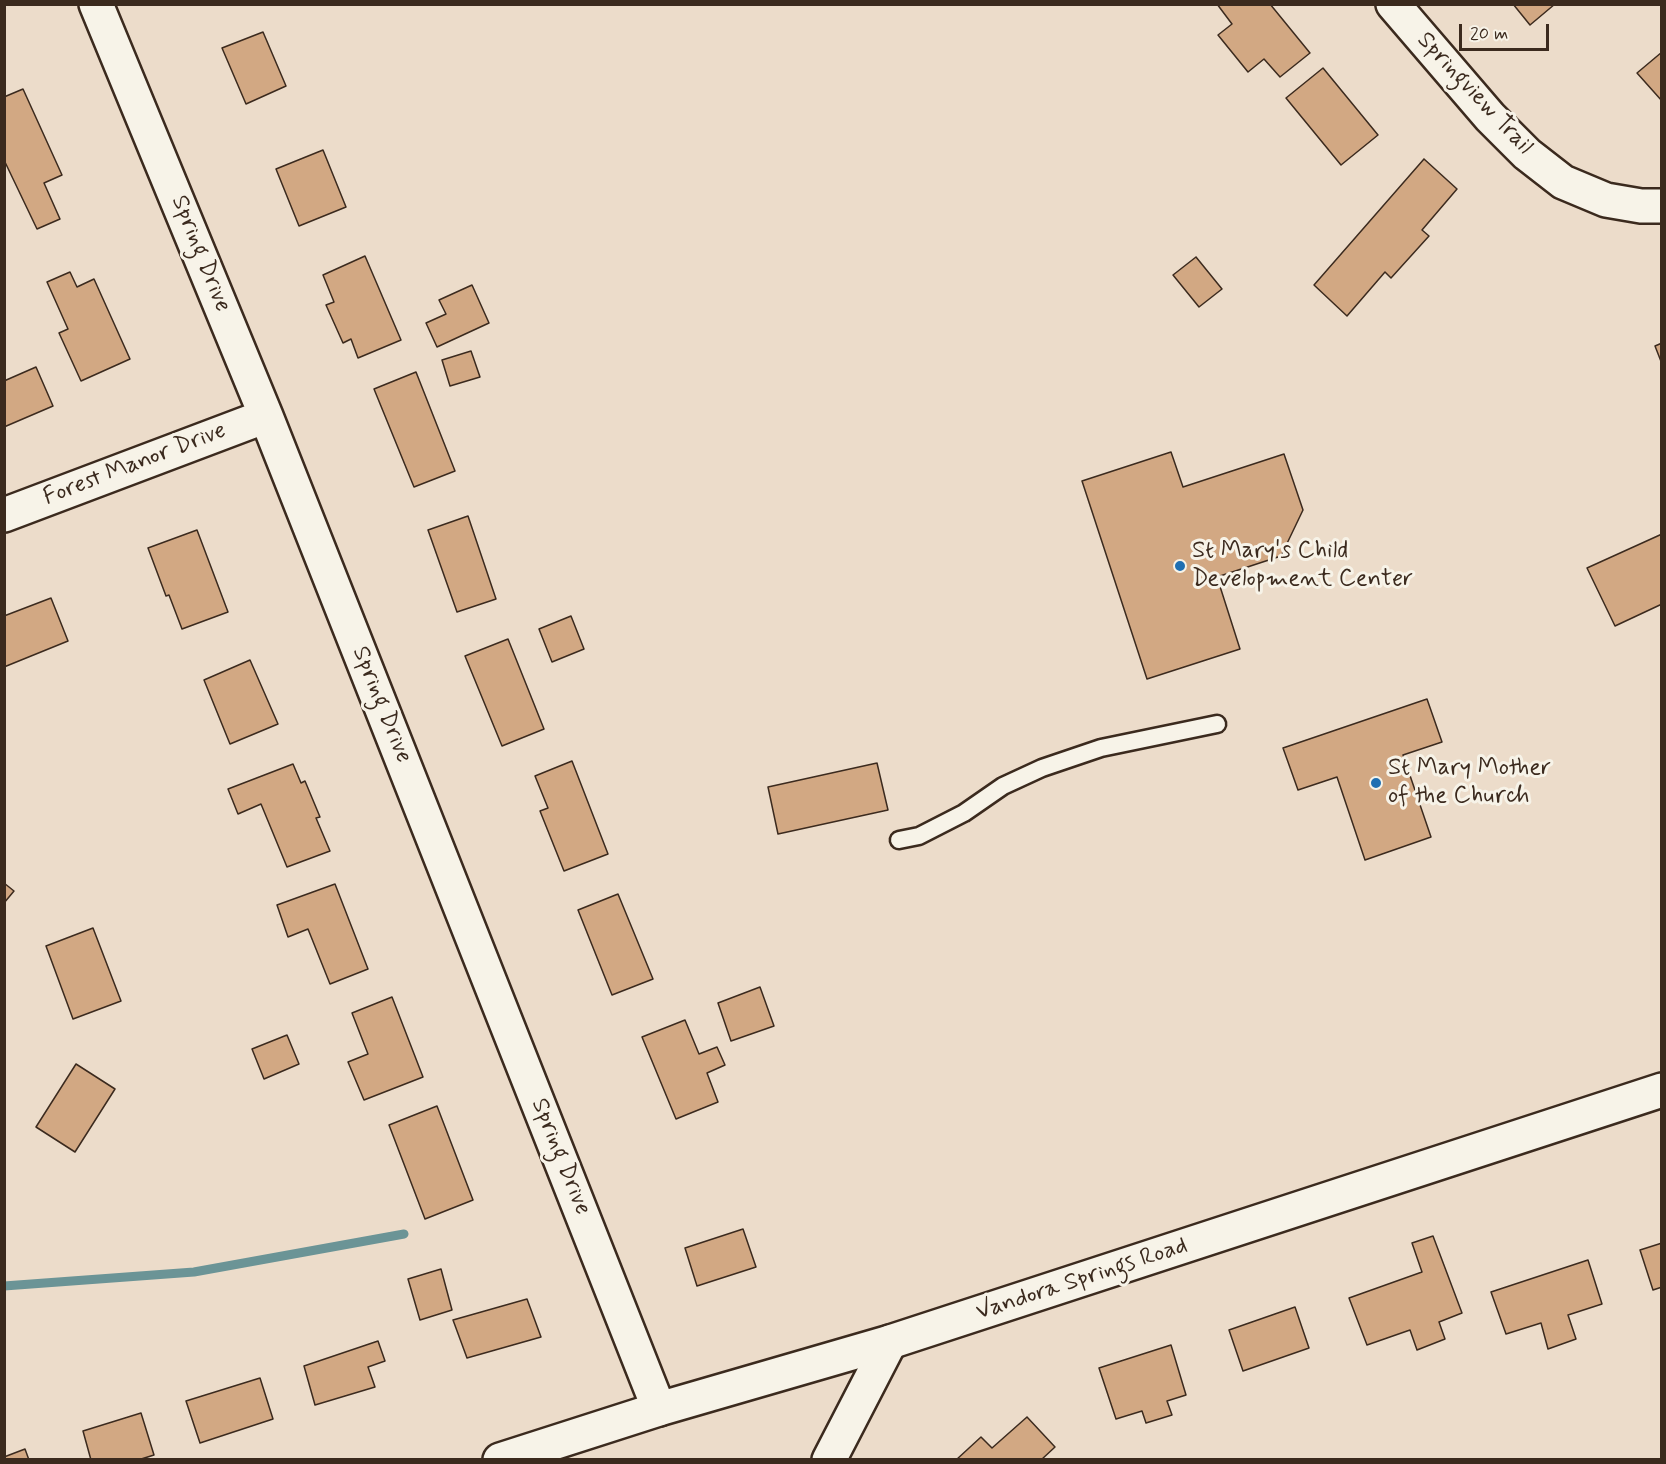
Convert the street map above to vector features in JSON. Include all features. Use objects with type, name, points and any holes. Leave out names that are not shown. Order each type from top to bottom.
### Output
[{"type":"street","name":"Spring Drive","points":[[96,4],[266,416],[659,1409]]},
{"type":"street","name":"Springview Trail","points":[[1393,4],[1490,117],[1527,154],[1563,182],[1606,200],[1641,206],[1662,206]]},
{"type":"street","name":"Forest Manor Drive","points":[[4,515],[266,416]]},
{"type":"street","name":"Vandora Springs Road","points":[[500,1460],[659,1409],[890,1342],[1662,1090]]},
{"type":"street","points":[[829,1460],[890,1342]]},
{"type":"lane","points":[[899,840],[928,831],[964,813],[1003,786],[1042,768],[1101,748],[1216,724]]},
{"type":"building","points":[[1217,4],[1270,4],[1310,53],[1280,77],[1264,59],[1248,72],[1218,35],[1232,24]]},
{"type":"building","points":[[1513,4],[1555,4],[1530,25]]},
{"type":"building","points":[[263,32],[286,86],[246,104],[222,48]]},
{"type":"building","points":[[1662,52],[1662,101],[1637,73]]},
{"type":"building","points":[[1323,68],[1378,135],[1341,165],[1286,98]]},
{"type":"building","points":[[23,89],[62,175],[44,183],[60,219],[37,229],[4,160],[4,97]]},
{"type":"building","points":[[323,150],[346,207],[299,226],[276,169]]},
{"type":"building","points":[[1424,159],[1457,189],[1422,230],[1429,236],[1391,278],[1385,272],[1347,316],[1314,285]]},
{"type":"building","points":[[365,256],[401,340],[358,358],[351,339],[343,343],[326,305],[334,302],[323,275]]},
{"type":"building","points":[[1196,257],[1222,289],[1199,307],[1173,275]]},
{"type":"building","points":[[70,272],[77,287],[94,279],[130,359],[81,381],[59,333],[68,329],[47,282]]},
{"type":"building","points":[[472,285],[489,323],[437,347],[426,323],[446,314],[439,300]]},
{"type":"building","points":[[1662,343],[1662,364],[1655,346]]},
{"type":"building","points":[[471,351],[480,377],[450,386],[442,360]]},
{"type":"building","points":[[36,367],[53,406],[4,427],[4,381]]},
{"type":"building","points":[[416,372],[455,471],[414,487],[374,389]]},
{"type":"building","name":"St Mary's Child Development Center","points":[[1171,452],[1183,487],[1284,454],[1303,510],[1281,556],[1217,577],[1240,649],[1147,679],[1082,481]]},
{"type":"building","points":[[468,516],[496,599],[457,612],[428,530]]},
{"type":"building","points":[[197,530],[228,612],[182,629],[169,595],[166,596],[148,548]]},
{"type":"building","points":[[1662,534],[1662,604],[1615,626],[1587,568]]},
{"type":"building","points":[[51,598],[68,641],[4,667],[4,616]]},
{"type":"building","points":[[571,616],[584,649],[552,662],[539,629]]},
{"type":"building","points":[[508,639],[544,729],[502,746],[465,656]]},
{"type":"building","points":[[250,660],[278,724],[230,744],[204,680]]},
{"type":"building","name":"St Mary Mother of the Church","points":[[1427,699],[1442,742],[1403,755],[1431,837],[1365,860],[1337,777],[1298,790],[1283,748]]},
{"type":"building","points":[[572,761],[608,854],[564,871],[540,811],[548,808],[535,776]]},
{"type":"building","points":[[877,763],[888,810],[778,834],[768,787]]},
{"type":"building","points":[[293,764],[301,783],[305,781],[320,817],[316,818],[330,851],[287,867],[261,804],[238,814],[228,789]]},
{"type":"building","points":[[4,883],[14,891],[4,903]]},
{"type":"building","points":[[335,884],[368,969],[330,984],[308,929],[288,937],[277,905]]},
{"type":"building","points":[[618,894],[653,979],[612,995],[578,910]]},
{"type":"building","points":[[93,928],[121,1001],[73,1019],[46,946]]},
{"type":"building","points":[[760,987],[774,1026],[731,1041],[718,1003]]},
{"type":"building","points":[[392,997],[423,1077],[364,1100],[348,1062],[368,1054],[352,1013]]},
{"type":"building","points":[[685,1020],[699,1054],[717,1047],[725,1065],[707,1073],[718,1102],[676,1119],[642,1037]]},
{"type":"building","points":[[287,1035],[299,1064],[264,1079],[252,1049]]},
{"type":"building","points":[[76,1064],[115,1089],[75,1152],[36,1127]]},
{"type":"building","points":[[437,1106],[473,1200],[425,1219],[389,1125]]},
{"type":"building","points":[[743,1229],[756,1267],[697,1286],[685,1248]]},
{"type":"building","points":[[1433,1236],[1462,1313],[1439,1322],[1445,1339],[1417,1350],[1410,1330],[1367,1345],[1349,1298],[1422,1272],[1412,1243]]},
{"type":"building","points":[[1662,1243],[1662,1287],[1653,1290],[1640,1250]]},
{"type":"building","points":[[1588,1260],[1602,1304],[1568,1315],[1576,1339],[1548,1349],[1541,1323],[1506,1334],[1491,1292]]},
{"type":"building","points":[[441,1269],[452,1310],[420,1320],[408,1279]]},
{"type":"building","points":[[527,1299],[541,1337],[467,1358],[453,1320]]},
{"type":"building","points":[[1295,1307],[1309,1348],[1243,1371],[1229,1330]]},
{"type":"building","points":[[378,1341],[385,1361],[368,1367],[375,1387],[315,1405],[304,1366]]},
{"type":"building","points":[[1171,1345],[1186,1395],[1167,1401],[1172,1415],[1146,1423],[1142,1411],[1116,1419],[1099,1368]]},
{"type":"building","points":[[260,1378],[273,1419],[200,1443],[186,1401]]},
{"type":"building","points":[[141,1413],[154,1455],[138,1460],[91,1460],[83,1431]]},
{"type":"building","points":[[1027,1417],[1055,1447],[1041,1460],[956,1460],[981,1437],[992,1448]]},
{"type":"building","points":[[25,1449],[29,1460],[4,1460],[4,1457]]},
{"type":"waterway","points":[[4,1286],[194,1272],[404,1234]]},
{"type":"place","name":"St Mary's Child Development Center","points":[[1180,566]]},
{"type":"place","name":"St Mary Mother of the Church","points":[[1376,783]]}]
